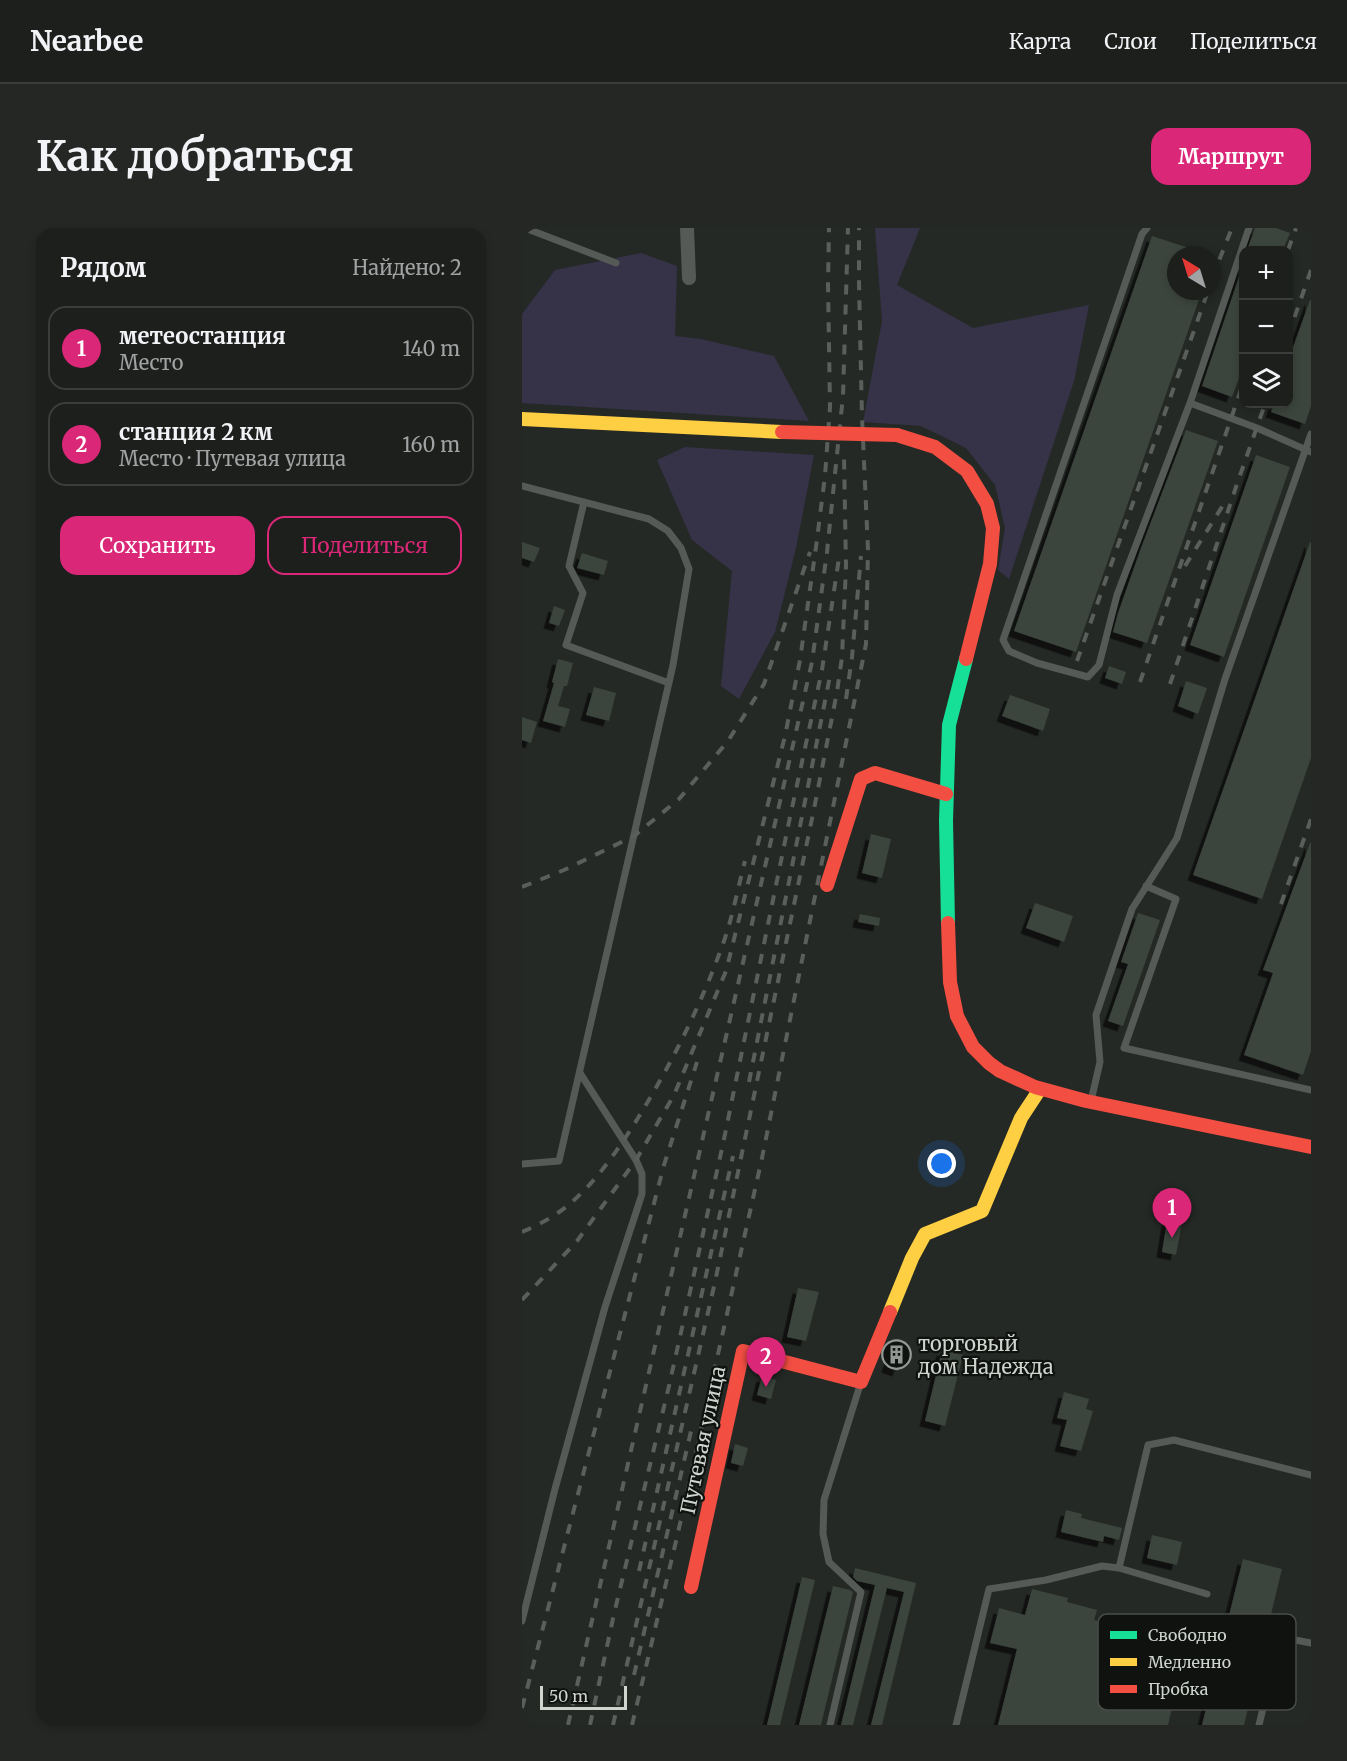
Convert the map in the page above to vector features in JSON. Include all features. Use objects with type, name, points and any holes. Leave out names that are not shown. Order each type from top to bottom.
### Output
[{"type":"main road","points":[[522,419],[783,432],[897,435],[935,447],[967,471],[987,504],[993,528],[990,564],[949,725],[946,794],[950,982],[956,1013],[965,1034],[988,1062],[1012,1078],[1040,1089],[1135,1113],[1311,1147]]},
{"type":"main road","points":[[827,885],[861,779],[875,773],[946,794]]},
{"type":"main road","points":[[861,1382],[912,1258],[925,1234],[982,1211],[1021,1118],[1040,1089]]},
{"type":"main road","name":"Путевая улица","points":[[691,1587],[742,1351],[861,1382]]},
{"type":"street","points":[[687,228],[689,278]]},
{"type":"lane","points":[[525,228],[616,262]]},
{"type":"lane","points":[[1147,228],[1142,234],[1003,640],[1009,651],[1036,663],[1088,677],[1100,665],[1117,595],[1190,403],[1249,228]]},
{"type":"lane","points":[[1190,403],[1257,428],[1308,452]]},
{"type":"lane","points":[[1091,1102],[1100,1062],[1096,1015],[1132,909],[1177,838],[1225,679],[1308,452],[1311,434]]},
{"type":"lane","points":[[522,486],[649,519],[668,531],[681,548],[689,569],[669,683],[559,1161],[522,1164]]},
{"type":"lane","points":[[584,502],[569,566],[583,593],[566,645],[669,683]]},
{"type":"lane","points":[[1146,886],[1176,899],[1124,1048],[1311,1090]]},
{"type":"lane","points":[[522,1621],[555,1489],[605,1307],[642,1194],[642,1174],[636,1160],[580,1073]]},
{"type":"lane","points":[[830,1725],[861,1592],[829,1562],[823,1534],[824,1500],[861,1382]]},
{"type":"lane","points":[[1119,1568],[1148,1445],[1174,1440],[1311,1475]]},
{"type":"lane","points":[[956,1725],[989,1589],[1046,1580],[1102,1566],[1119,1568],[1207,1594]]},
{"type":"lane","points":[[1296,1640],[1311,1643]]},
{"type":"lane","points":[[1259,1725],[1263,1710]]},
{"type":"shaded area","points":[[875,228],[920,228],[897,285],[973,328],[1089,305],[1074,381],[1009,579],[998,570],[1005,528],[995,485],[966,448],[921,426],[863,422],[882,321]]},
{"type":"shaded area","points":[[641,253],[677,266],[675,336],[701,339],[774,356],[809,421],[522,403],[522,314],[555,270]]},
{"type":"shaded area","points":[[685,447],[814,455],[796,548],[775,632],[739,699],[721,686],[732,571],[692,540],[657,460]]},
{"type":"building","points":[[1255,228],[1276,228],[1290,233],[1285,246],[1248,246]]},
{"type":"building","points":[[1152,236],[1183,246],[1167,246],[1167,300],[1199,300],[1076,652],[1014,631]]},
{"type":"building","points":[[1239,277],[1239,378],[1232,397],[1202,386]]},
{"type":"building","points":[[1311,300],[1311,406],[1305,424],[1271,412],[1272,408],[1293,408],[1293,347]]},
{"type":"building","points":[[1186,430],[1218,441],[1147,643],[1113,632],[1141,548]]},
{"type":"building","points":[[1256,455],[1290,467],[1224,657],[1190,645]]},
{"type":"building","points":[[522,542],[540,548],[534,562],[522,558]]},
{"type":"building","points":[[1310,542],[1311,758],[1262,899],[1193,875]]},
{"type":"building","points":[[582,553],[608,561],[604,575],[577,568]]},
{"type":"building","points":[[554,606],[565,610],[559,626],[549,623]]},
{"type":"building","points":[[558,659],[573,663],[567,686],[564,686],[558,706],[570,709],[565,727],[543,721]]},
{"type":"building","points":[[1109,666],[1126,672],[1122,684],[1105,678]]},
{"type":"building","points":[[1186,681],[1207,688],[1198,714],[1178,706]]},
{"type":"building","points":[[594,687],[616,693],[609,721],[586,715]]},
{"type":"building","points":[[1010,695],[1050,709],[1043,731],[1002,716]]},
{"type":"building","points":[[522,717],[537,722],[531,743],[522,740]]},
{"type":"building","points":[[871,834],[891,839],[882,878],[862,873]]},
{"type":"building","points":[[1310,843],[1311,1051],[1303,1075],[1244,1055],[1273,973],[1263,970]]},
{"type":"building","points":[[1035,903],[1073,916],[1064,942],[1026,928]]},
{"type":"building","points":[[1138,913],[1160,920],[1123,1026],[1108,1021],[1128,964],[1121,962]]},
{"type":"building","points":[[860,914],[880,918],[879,926],[858,922]]},
{"type":"building","points":[[1167,1221],[1182,1223],[1176,1255],[1162,1252]]},
{"type":"building","points":[[798,1288],[819,1292],[806,1341],[787,1337]]},
{"type":"building","name":"торговый дом Надежда","points":[[896,1339],[907,1342],[898,1371],[887,1367]]},
{"type":"building","points":[[942,1350],[963,1355],[945,1426],[925,1421]]},
{"type":"building","points":[[762,1376],[776,1380],[771,1399],[757,1395]]},
{"type":"building","points":[[1064,1392],[1089,1399],[1086,1409],[1093,1411],[1081,1451],[1060,1446],[1067,1420],[1057,1418]]},
{"type":"building","points":[[735,1444],[748,1448],[743,1466],[731,1463]]},
{"type":"building","points":[[1066,1510],[1082,1514],[1081,1518],[1122,1528],[1119,1540],[1104,1536],[1103,1542],[1061,1532]]},
{"type":"building","points":[[1152,1535],[1182,1542],[1177,1565],[1147,1558]]},
{"type":"building","points":[[1243,1559],[1282,1569],[1271,1614],[1229,1614]]},
{"type":"building","points":[[855,1568],[916,1583],[882,1725],[871,1725],[904,1592],[887,1588],[853,1725],[841,1725],[875,1585],[857,1581],[853,1577]]},
{"type":"building","points":[[802,1577],[815,1580],[780,1725],[767,1725]]},
{"type":"building","points":[[833,1586],[853,1592],[821,1725],[799,1725]]},
{"type":"building","points":[[1032,1589],[1068,1598],[1067,1602],[1097,1610],[1094,1620],[1098,1621],[1098,1710],[1172,1710],[1168,1725],[998,1725],[1017,1649],[990,1643],[999,1608],[1025,1615]]},
{"type":"building","points":[[1206,1710],[1248,1710],[1244,1725],[1202,1725]]},
{"type":"railway","points":[[522,1300],[577,1241],[636,1160],[674,1095],[726,971],[785,736],[800,660],[816,547],[825,476],[830,407],[829,228]]},
{"type":"railway","points":[[568,1725],[812,662],[827,552],[843,396],[848,228]]},
{"type":"railway","points":[[632,1725],[677,1537],[762,1158],[866,644],[868,550],[862,417],[859,228]]},
{"type":"railway","points":[[1221,256],[1232,228]]},
{"type":"railway","points":[[1289,246],[1296,228]]},
{"type":"railway","points":[[1293,322],[1311,270]]},
{"type":"railway","points":[[1077,661],[1205,300]]},
{"type":"railway","points":[[1140,682],[1239,395]]},
{"type":"railway","points":[[1170,684],[1264,408]]},
{"type":"railway","points":[[613,1725],[715,1282],[837,692],[842,657],[846,567],[844,456]]},
{"type":"railway","points":[[1185,566],[1225,502]]},
{"type":"railway","points":[[522,887],[564,870],[634,836],[679,799],[728,741],[764,684],[810,552]]},
{"type":"railway","points":[[846,699],[861,556]]},
{"type":"railway","points":[[590,1725],[723,1144],[822,670],[839,558]]},
{"type":"railway","points":[[749,1082],[830,676]]},
{"type":"railway","points":[[1281,904],[1311,819]]},
{"type":"railway","points":[[522,1232],[555,1215],[582,1192],[616,1151],[651,1097],[706,987],[724,941],[745,861]]},
{"type":"railway","points":[[522,1708],[664,1165],[697,1062]]},
{"type":"railway","points":[[639,1571],[733,1156]]},
{"type":"railway","points":[[634,1675],[692,1427]]},
{"type":"traffic: fast","points":[[948,923],[946,821],[949,725],[966,659]]},
{"type":"traffic: slow","points":[[522,419],[782,432]]},
{"type":"traffic: slow","points":[[890,1312],[912,1258],[925,1234],[982,1211],[1021,1118],[1040,1089]]},
{"type":"traffic: jam","points":[[782,432],[897,435]]},
{"type":"traffic: jam","points":[[897,435],[935,447],[967,471],[987,504],[993,528],[990,564],[966,659]]},
{"type":"traffic: jam","points":[[827,885],[861,779],[875,773],[946,794]]},
{"type":"traffic: jam","points":[[948,923],[950,982],[957,1016],[973,1047],[1000,1071],[1035,1087],[1086,1101],[1311,1147]]},
{"type":"traffic: jam","points":[[691,1587],[743,1351],[861,1382],[890,1312]]},
{"type":"place","name":"метеостанция","points":[[1172,1238]]},
{"type":"place","name":"торговый дом Надежда","points":[[897,1355]]},
{"type":"place","name":"станция 2 км","points":[[766,1387]]}]
